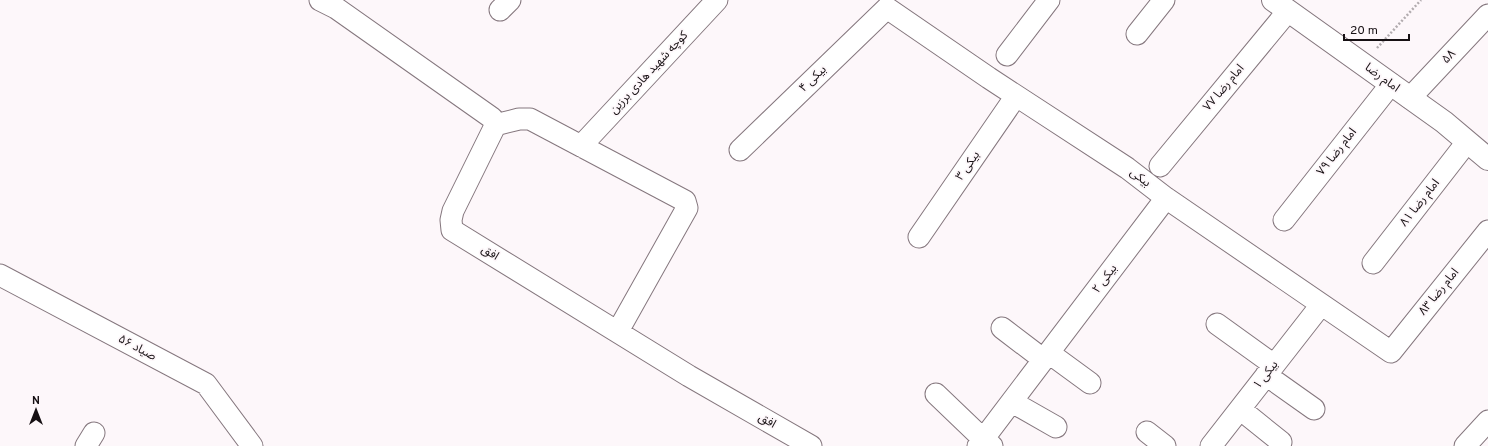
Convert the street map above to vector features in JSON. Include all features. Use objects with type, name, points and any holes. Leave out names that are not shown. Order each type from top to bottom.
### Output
[{"type":"main road","name":"امام رضا","points":[[1281,6],[1444,122],[1488,159]]},
{"type":"street","name":"کوچه شهید هادی برزین","points":[[580,146],[717,0]]},
{"type":"street","points":[[1007,55],[1049,0]]},
{"type":"street","points":[[1137,34],[1164,0]]},
{"type":"street","points":[[333,3],[492,118],[495,125],[519,119],[530,119],[685,200],[687,208],[618,331]]},
{"type":"street","name":"امام رضا ۷۷","points":[[1160,166],[1281,6]]},
{"type":"street","name":"بیکی","points":[[887,8],[1016,96],[1127,168],[1166,198],[1391,352]]},
{"type":"street","name":"۴ بیکی","points":[[740,150],[887,8]]},
{"type":"street","name":"۵۸","points":[[1410,98],[1488,15]]},
{"type":"street","name":"امام رضا ۷۹","points":[[1284,220],[1391,84]]},
{"type":"street","name":"۳ بیکی","points":[[919,237],[1016,96]]},
{"type":"street","name":"افق","points":[[495,125],[454,211],[451,220],[452,230],[689,376],[811,446]]},
{"type":"street","name":"امام رضا ۸۱","points":[[1373,263],[1467,142]]},
{"type":"street","name":"۲ بیکی","points":[[984,444],[1012,402],[1046,356],[1166,198]]},
{"type":"street","name":"امام رضا ۸۳","points":[[1391,352],[1488,231]]},
{"type":"street","name":"صیاد ۵۶","points":[[0,275],[206,384],[252,446]]},
{"type":"street","name":"۱ بیکی","points":[[1211,446],[1321,305]]},
{"type":"street","points":[[1217,324],[1314,409]]},
{"type":"street","points":[[1002,328],[1090,383]]},
{"type":"street","points":[[936,394],[984,444]]},
{"type":"street","points":[[1012,402],[1056,427]]},
{"type":"street","points":[[1240,409],[1281,442]]},
{"type":"street","points":[[1465,446],[1488,421]]},
{"type":"street","points":[[1147,432],[1165,446]]},
{"type":"path","points":[[1362,64],[1421,0]]}]
